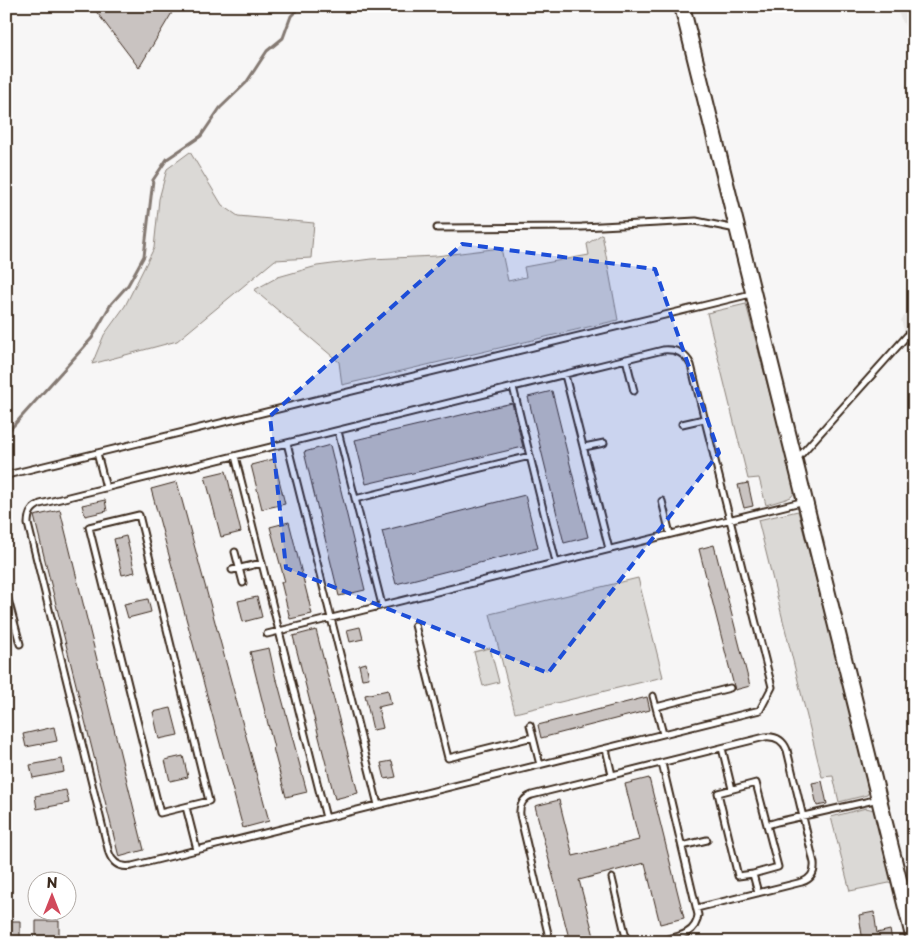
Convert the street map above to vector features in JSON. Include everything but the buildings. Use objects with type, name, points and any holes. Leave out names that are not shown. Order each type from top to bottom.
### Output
[{"type":"main road","points":[[682,6],[879,799],[912,924],[914,940]]},
{"type":"lane","points":[[437,228],[582,227],[696,221],[738,229]]},
{"type":"lane","points":[[6,478],[11,474],[754,293]]},
{"type":"lane","points":[[795,462],[914,328]]},
{"type":"lane","points":[[667,350],[683,354],[691,366],[772,687],[760,710],[129,867],[121,866],[114,862],[109,853],[28,524],[30,512],[37,506],[106,488],[626,359],[667,350]]},
{"type":"lane","points":[[626,359],[634,390]]},
{"type":"lane","points":[[565,374],[609,549]]},
{"type":"lane","points":[[513,387],[556,562]]},
{"type":"lane","points":[[682,424],[704,419]]},
{"type":"lane","points":[[338,430],[382,606]]},
{"type":"lane","points":[[584,447],[604,442]]},
{"type":"lane","points":[[287,443],[378,805]]},
{"type":"lane","points":[[98,453],[106,488]]},
{"type":"lane","points":[[235,456],[326,818]]},
{"type":"lane","points":[[355,499],[530,456]]},
{"type":"lane","points":[[662,501],[670,534]]},
{"type":"lane","points":[[267,634],[805,501]]},
{"type":"lane","points":[[139,515],[209,801],[186,807],[160,813],[89,528],[139,515]]},
{"type":"lane","points":[[235,552],[242,583]]},
{"type":"lane","points":[[232,570],[262,563]]},
{"type":"lane","points":[[6,592],[20,644]]},
{"type":"lane","points":[[415,625],[448,758],[533,738]]},
{"type":"lane","points":[[656,707],[730,688]]},
{"type":"lane","points":[[654,696],[663,734]]},
{"type":"lane","points":[[530,726],[540,765]]},
{"type":"lane","points":[[550,942],[520,815],[521,805],[526,798],[722,748],[775,737],[781,741],[787,750],[814,863],[812,875],[805,882],[697,908]]},
{"type":"lane","points":[[722,748],[732,789]]},
{"type":"lane","points":[[606,749],[612,775]]},
{"type":"lane","points":[[655,942],[688,933],[696,926],[698,919],[662,763]]},
{"type":"lane","points":[[756,783],[778,867],[738,876],[718,793],[732,789],[756,783]]},
{"type":"lane","points":[[767,825],[879,799]]},
{"type":"lane","points":[[186,807],[197,850]]},
{"type":"lane","points":[[682,846],[707,840]]},
{"type":"lane","points":[[753,874],[758,893]]},
{"type":"lane","points":[[612,878],[627,942]]},
{"type":"highlighted area","points":[[462,244],[655,269],[719,453],[548,673],[286,568],[270,416]]},
{"type":"shaded area","points":[[894,6],[914,6],[914,42]]},
{"type":"shaded area","points":[[190,152],[222,205],[238,216],[314,223],[311,258],[275,260],[177,341],[92,364],[104,335],[125,306],[154,248],[159,199],[167,169]]},
{"type":"shaded area","points":[[602,234],[618,320],[342,385],[339,362],[254,290],[278,277],[317,266],[371,259],[436,256],[501,248],[508,281],[526,277],[524,267],[589,255],[587,244]]},
{"type":"shaded area","points":[[746,304],[795,489],[791,497],[766,505],[759,478],[748,479],[707,313]]},
{"type":"shaded area","points":[[914,304],[914,356],[901,320]]},
{"type":"shaded area","points":[[798,511],[870,787],[867,795],[839,802],[833,776],[822,777],[758,520]]},
{"type":"shaded area","points":[[638,578],[663,677],[515,713],[490,614]]},
{"type":"shaded area","points":[[490,648],[499,682],[483,686],[474,652]]},
{"type":"shaded area","points":[[866,808],[874,810],[876,813],[894,882],[850,891],[831,817]]},
{"type":"waterway","points":[[6,434],[92,338],[111,304],[128,285],[144,256],[153,180],[167,159],[201,136],[220,108],[246,83],[267,51],[283,38],[291,16],[301,6]]}]
